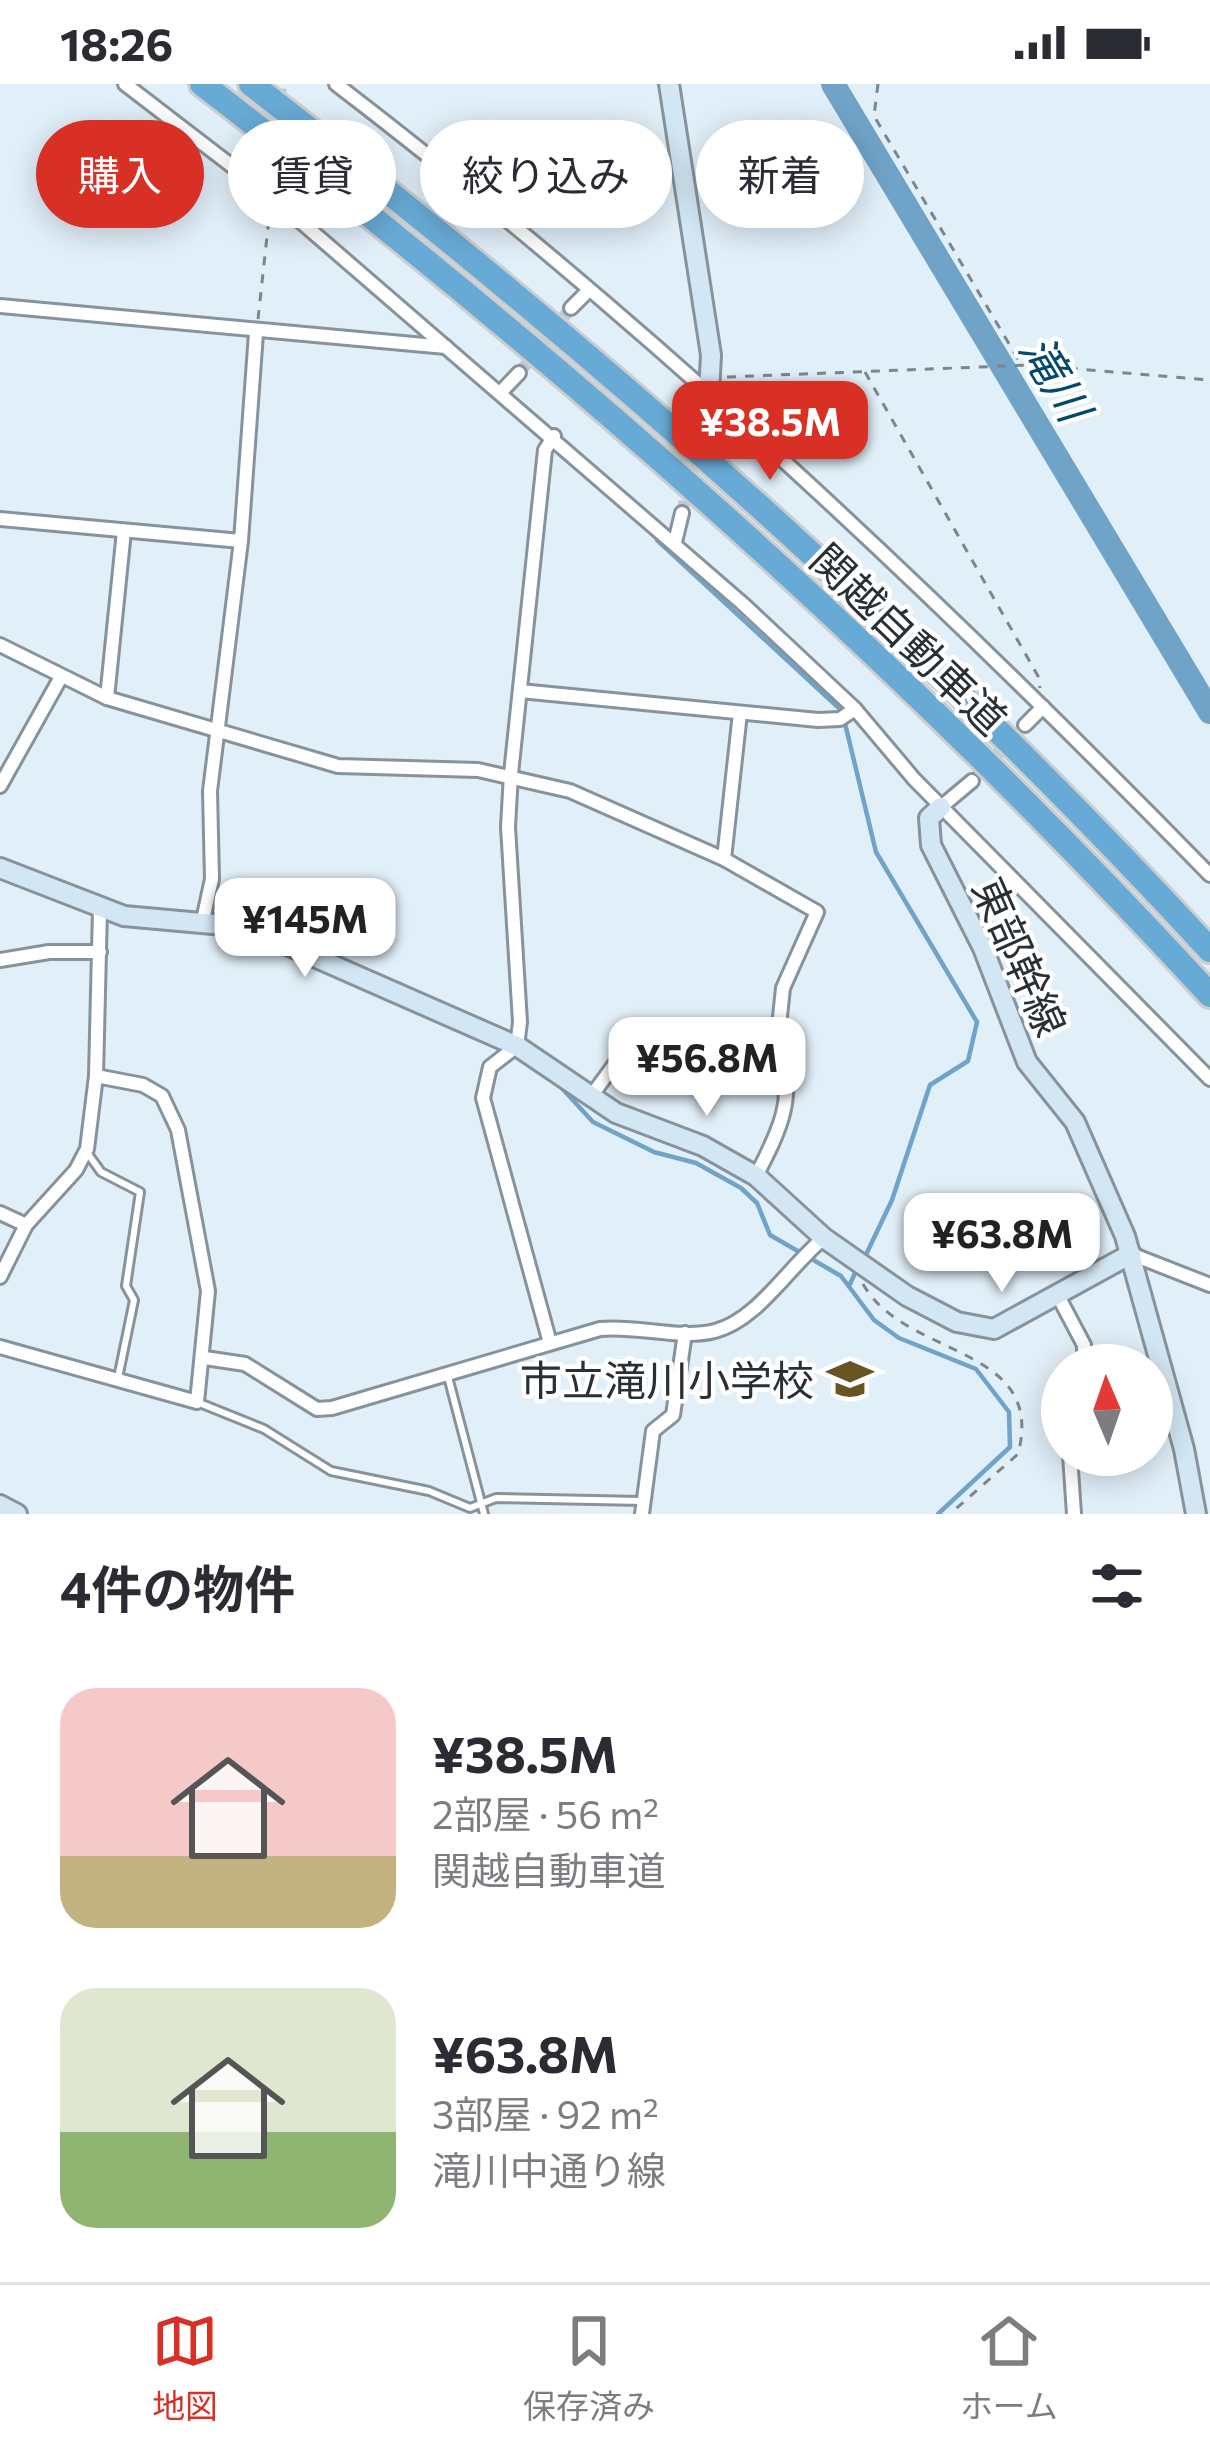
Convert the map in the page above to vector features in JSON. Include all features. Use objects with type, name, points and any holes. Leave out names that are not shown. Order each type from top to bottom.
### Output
[{"type":"highway","name":"関越自動車道","points":[[202,84],[351,198],[693,488],[930,709],[1210,995]]},
{"type":"highway","name":"関越自動車道","points":[[251,84],[560,332],[817,559],[1022,756],[1210,950]]},
{"type":"street","points":[[125,84],[228,163]]},
{"type":"street","points":[[336,84],[503,212],[588,291],[711,385],[1210,875]]},
{"type":"street","points":[[669,84],[711,385],[704,422]]},
{"type":"street","points":[[308,228],[675,542],[1210,1079]]},
{"type":"street","points":[[572,308],[588,291]]},
{"type":"street","points":[[0,306],[446,347]]},
{"type":"street","points":[[203,920],[212,879],[210,791],[241,541],[256,333]]},
{"type":"street","points":[[501,392],[519,374]]},
{"type":"street","points":[[517,1046],[511,774],[545,450],[554,436]]},
{"type":"street","points":[[675,542],[682,513]]},
{"type":"street","points":[[0,519],[241,541]]},
{"type":"street","points":[[107,698],[124,531]]},
{"type":"street","points":[[0,645],[107,698],[338,766],[511,774],[570,791],[724,859],[817,912],[784,988],[776,1055],[786,1079],[785,1106],[756,1176]]},
{"type":"street","points":[[0,787],[61,677]]},
{"type":"street","points":[[520,691],[740,713],[848,714]]},
{"type":"street","points":[[1025,724],[1043,707]]},
{"type":"street","points":[[724,859],[740,713]]},
{"type":"street","points":[[941,807],[972,781]]},
{"type":"street","name":"東部幹線","points":[[941,807],[929,818],[931,845],[983,948],[1027,1062],[1075,1122],[1131,1254],[1188,1465],[1196,1514]]},
{"type":"street","points":[[0,868],[100,909],[152,921],[203,920],[279,938],[517,1046],[616,1113],[703,1146],[756,1176],[861,1267],[973,1328],[994,1329],[1131,1254],[1210,1285]]},
{"type":"street","points":[[0,1277],[26,1225],[86,1151],[96,1076],[100,909]]},
{"type":"street","points":[[0,960],[49,952],[100,952]]},
{"type":"street","points":[[592,1094],[632,1042],[776,1055]]},
{"type":"street","points":[[517,1046],[490,1067],[483,1098],[550,1343]]},
{"type":"street","points":[[0,1347],[197,1402],[205,1358],[208,1291],[172,1110],[162,1096],[143,1085],[96,1076]]},
{"type":"street","points":[[0,1213],[26,1225]]},
{"type":"street","points":[[205,1358],[244,1364],[317,1409],[550,1343],[634,1325],[685,1333],[717,1331],[747,1314],[824,1238]]},
{"type":"street","points":[[1058,1294],[1083,1344]]},
{"type":"street","points":[[643,1508],[653,1431],[673,1414],[685,1333]]},
{"type":"street","points":[[1071,1476],[1073,1514]]},
{"type":"street","points":[[0,1505],[17,1514]]},
{"type":"lane","points":[[86,1151],[101,1172],[140,1192],[126,1286],[134,1300],[118,1382]]},
{"type":"lane","points":[[447,1373],[481,1511]]},
{"type":"lane","points":[[197,1402],[264,1429],[332,1471],[481,1511]]},
{"type":"lane","points":[[481,1511],[496,1498],[643,1508]]},
{"type":"path","points":[[878,84],[874,116],[1020,365]]},
{"type":"path","points":[[256,333],[267,228]]},
{"type":"path","points":[[711,385],[864,371],[1020,365],[1210,380]]},
{"type":"path","points":[[864,371],[1038,676],[1043,707]]},
{"type":"path","points":[[861,1267],[862,1284],[894,1322],[987,1364],[1020,1414],[1018,1454],[950,1514]]},
{"type":"waterway","name":"滝川","points":[[833,84],[1210,712]]},
{"type":"waterway","points":[[657,540],[842,711],[876,852],[977,1022],[968,1061],[930,1085],[892,1200],[863,1261]]},
{"type":"waterway","points":[[559,1085],[593,1122],[654,1152],[696,1163],[741,1188],[757,1203],[770,1235],[841,1276],[874,1320],[899,1338],[976,1369],[1009,1412],[1010,1447],[938,1514]]},
{"type":"waterway","points":[[850,1284],[856,1271]]},
{"type":"tunnel","points":[[278,120],[281,84]]},
{"type":"tunnel","points":[[519,373],[571,308]]},
{"type":"tunnel","points":[[682,513],[704,422]]},
{"type":"tunnel","points":[[972,781],[1025,725]]},
{"type":"place","name":"市立滝川小学校","points":[[850,1379]]}]
